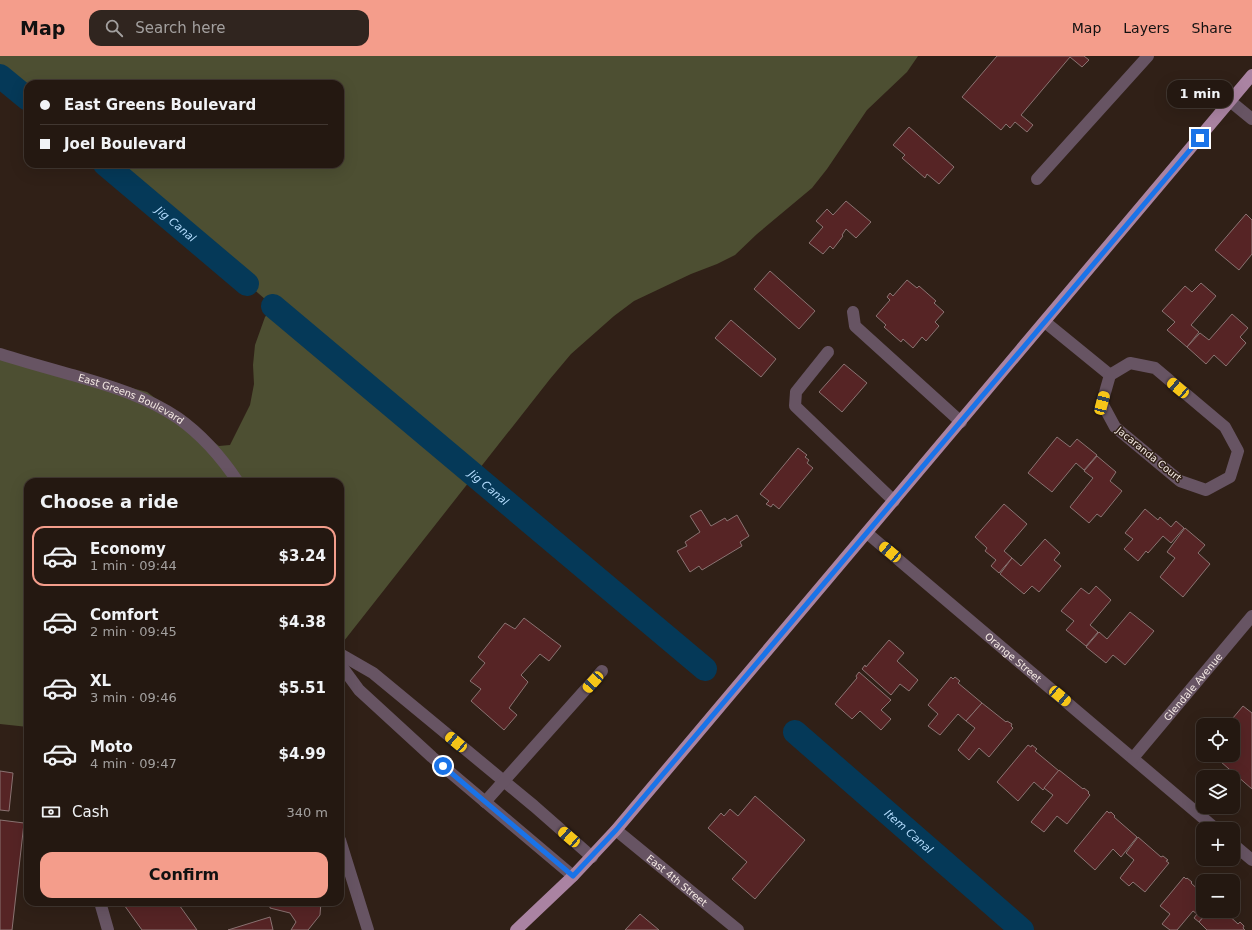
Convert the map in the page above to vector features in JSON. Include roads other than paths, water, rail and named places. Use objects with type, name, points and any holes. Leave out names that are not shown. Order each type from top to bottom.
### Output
[{"type":"main road","points":[[516,930],[592,857],[616,830],[1252,75]]},
{"type":"street","points":[[1037,179],[1148,56]]},
{"type":"street","points":[[1230,101],[1252,119]]},
{"type":"street","points":[[853,312],[855,326],[961,422]]},
{"type":"street","points":[[1045,322],[1110,375]]},
{"type":"street","points":[[828,352],[796,392],[795,406],[894,501]]},
{"type":"street","name":"East Greens Boulevard","points":[[0,354],[119,389],[148,401],[177,417],[196,433],[216,453],[235,478]]},
{"type":"street","name":"Jacaranda Court","points":[[1130,364],[1155,368],[1225,427],[1238,451],[1230,477],[1206,490],[1180,481],[1115,427],[1102,403],[1110,375],[1130,364]]},
{"type":"street","name":"Orange Street","points":[[867,533],[1208,822]]},
{"type":"street","name":"Glendale Avenue","points":[[1133,758],[1252,616]]},
{"type":"street","points":[[344,656],[373,673],[592,857]]},
{"type":"street","points":[[344,670],[358,690],[432,757],[573,876]]},
{"type":"street","points":[[485,802],[602,671]]},
{"type":"street","name":"East 4th Street","points":[[616,830],[738,930]]},
{"type":"street","points":[[1240,850],[1252,860]]},
{"type":"street","points":[[344,853],[368,930]]},
{"type":"street","points":[[101,906],[108,930]]},
{"type":"waterway","name":"Jig Canal","points":[[0,76],[24,96]]},
{"type":"waterway","name":"Jig Canal","points":[[110,168],[247,284]]},
{"type":"waterway","name":"Jig Canal","points":[[273,306],[705,669]]},
{"type":"waterway","name":"Item Canal","points":[[795,732],[1022,930]]}]
